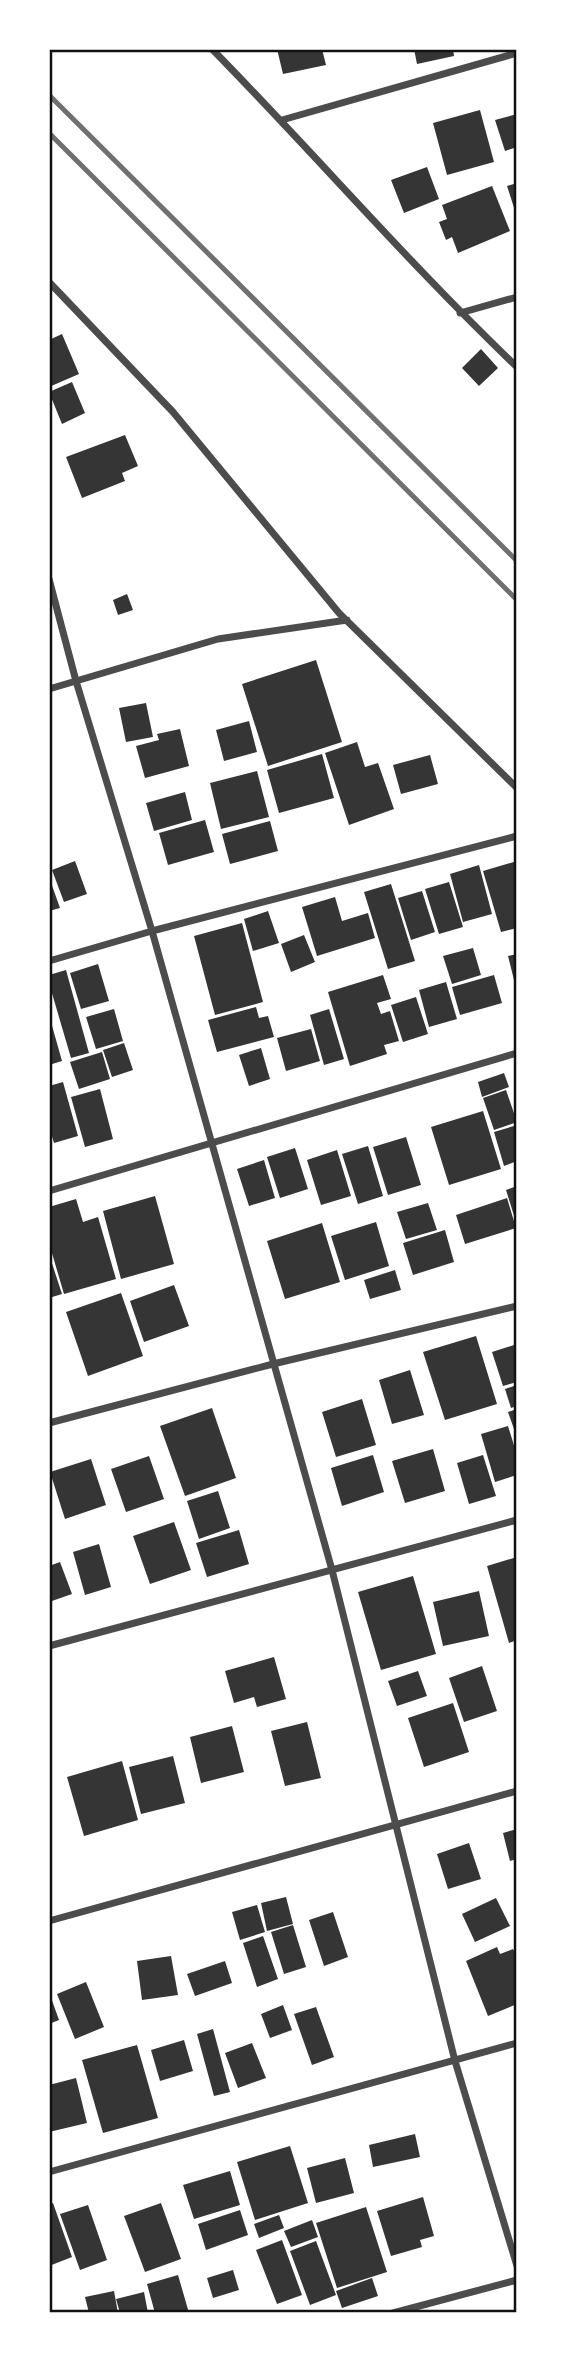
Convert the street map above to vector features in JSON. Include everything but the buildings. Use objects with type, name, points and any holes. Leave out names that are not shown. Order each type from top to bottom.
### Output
[{"type":"street","points":[[212,49],[282,120],[460,313],[517,367]]},
{"type":"street","points":[[282,120],[517,53]]},
{"type":"street","points":[[49,282],[173,412],[347,620],[517,788]]},
{"type":"street","points":[[460,313],[517,297]]},
{"type":"street","points":[[49,579],[76,681],[152,931],[332,1570],[455,2061],[517,2266]]},
{"type":"street","points":[[49,689],[218,639],[347,620]]},
{"type":"street","points":[[49,961],[152,931],[517,836]]},
{"type":"street","points":[[49,1191],[517,1053]]},
{"type":"street","points":[[49,1423],[272,1364],[517,1306]]},
{"type":"street","points":[[49,1646],[517,1520]]},
{"type":"street","points":[[49,1921],[517,1791]]},
{"type":"street","points":[[49,2172],[517,2043]]},
{"type":"street","points":[[393,2313],[517,2280]]},
{"type":"railway","points":[[49,95],[517,561]]},
{"type":"railway","points":[[49,133],[517,600]]}]
